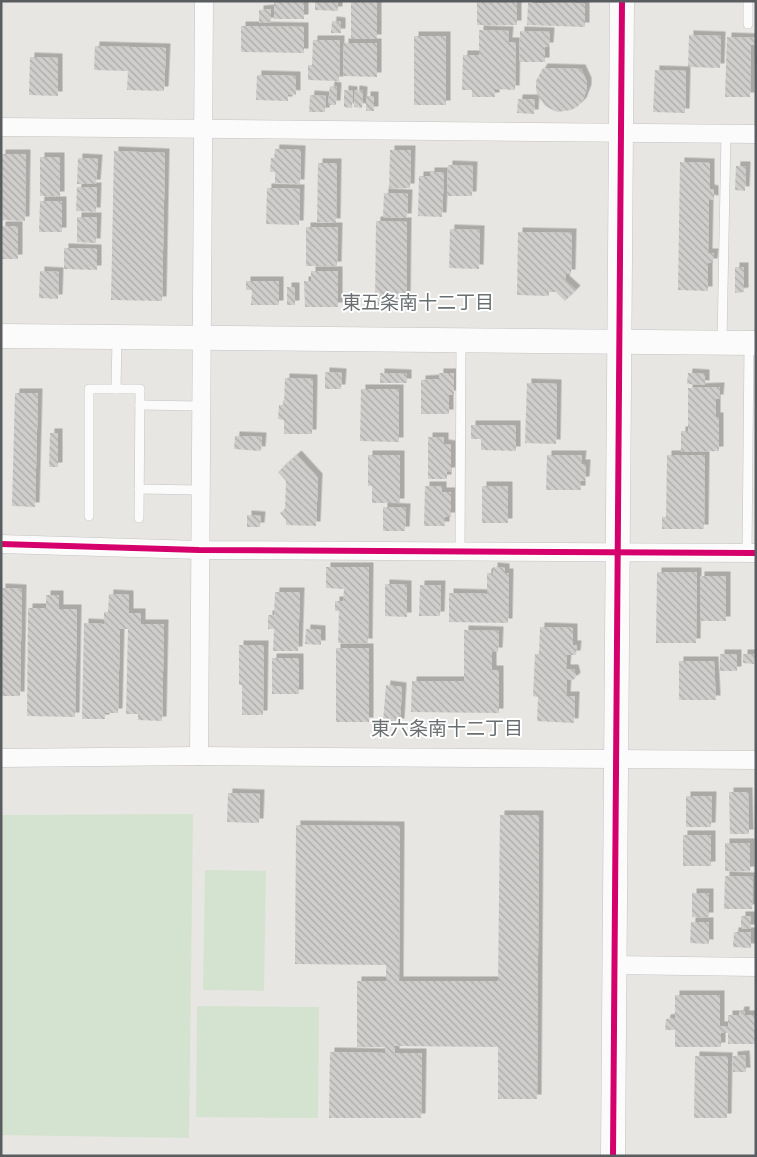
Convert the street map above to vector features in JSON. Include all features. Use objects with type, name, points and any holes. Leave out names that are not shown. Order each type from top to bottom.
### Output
[{"type":"street","points":[[199,756],[204,1]]},
{"type":"street","points":[[613,1156],[622,1]]},
{"type":"street","points":[[1,127],[756,134]]},
{"type":"street","points":[[1,336],[752,343]]},
{"type":"street","points":[[1,544],[199,550],[751,553]]},
{"type":"street","points":[[1,758],[199,756],[756,760]]},
{"type":"street","points":[[615,966],[756,966]]},
{"type":"lane","points":[[748,1],[748,24]]},
{"type":"lane","points":[[722,343],[726,133]]},
{"type":"lane","points":[[116,389],[118,337]]},
{"type":"lane","points":[[460,552],[461,340]]},
{"type":"lane","points":[[751,553],[752,343]]},
{"type":"lane","points":[[88,516],[89,389],[140,389],[139,518]]},
{"type":"lane","points":[[140,405],[200,406]]},
{"type":"lane","points":[[139,489],[200,490]]},
{"type":"green space","points":[[193,814],[189,1138],[1,1135],[1,815]]},
{"type":"green space","points":[[205,870],[266,871],[264,991],[203,990]]},
{"type":"green space","points":[[197,1006],[319,1007],[318,1118],[196,1117]]},
{"type":"building","points":[[274,1],[304,1],[304,19],[274,19]]},
{"type":"building","points":[[315,1],[338,1],[338,11],[315,10]]},
{"type":"building","points":[[351,1],[377,1],[377,39],[351,39]]},
{"type":"building","points":[[477,1],[517,1],[517,25],[477,25]]},
{"type":"building","points":[[549,1],[575,1],[575,3],[585,4],[585,27],[527,25],[528,3],[549,3]]},
{"type":"building","points":[[271,9],[271,22],[259,23],[259,10]]},
{"type":"building","points":[[332,21],[341,22],[341,33],[331,33]]},
{"type":"building","points":[[241,26],[304,27],[304,53],[241,52]]},
{"type":"building","points":[[479,30],[509,31],[508,42],[516,42],[515,90],[495,89],[495,97],[472,97],[472,90],[462,90],[463,55],[479,55]]},
{"type":"building","points":[[520,31],[550,32],[549,47],[545,47],[545,62],[519,62]]},
{"type":"building","points":[[689,35],[721,36],[720,68],[688,67]]},
{"type":"building","points":[[414,36],[446,36],[446,105],[414,105]]},
{"type":"building","points":[[727,37],[756,38],[756,45],[751,45],[750,97],[725,97]]},
{"type":"building","points":[[313,40],[340,40],[339,81],[308,80],[308,65],[312,65]]},
{"type":"building","points":[[344,43],[377,43],[377,77],[343,76]]},
{"type":"building","points":[[95,46],[166,48],[164,91],[127,90],[128,71],[94,70]]},
{"type":"building","points":[[30,57],[58,58],[58,96],[29,95]]},
{"type":"building","points":[[543,68],[581,69],[587,82],[587,89],[582,102],[577,107],[557,112],[545,106],[537,94],[536,88],[536,81]]},
{"type":"building","points":[[655,70],[686,71],[685,113],[653,112]]},
{"type":"building","points":[[257,75],[296,76],[296,95],[288,94],[288,101],[256,100]]},
{"type":"building","points":[[330,86],[337,87],[336,105],[328,105]]},
{"type":"building","points":[[344,90],[353,91],[352,108],[344,107]]},
{"type":"building","points":[[355,90],[363,91],[362,108],[354,107]]},
{"type":"building","points":[[310,95],[326,96],[325,112],[309,112]]},
{"type":"building","points":[[366,96],[374,96],[374,111],[366,111]]},
{"type":"building","points":[[518,99],[535,99],[534,114],[517,113]]},
{"type":"building","points":[[275,149],[301,150],[300,184],[275,183],[275,172],[270,172],[271,158],[274,158]]},
{"type":"building","points":[[390,150],[411,150],[410,188],[389,188]]},
{"type":"building","points":[[114,151],[165,153],[162,301],[111,300]]},
{"type":"building","points":[[1,154],[26,154],[25,221],[1,220]]},
{"type":"building","points":[[40,157],[60,157],[60,196],[40,196]]},
{"type":"building","points":[[78,158],[98,159],[96,184],[77,184]]},
{"type":"building","points":[[680,162],[710,163],[710,189],[714,190],[714,200],[709,199],[708,253],[714,253],[713,263],[708,263],[708,291],[678,290]]},
{"type":"building","points":[[318,163],[337,163],[336,223],[317,222]]},
{"type":"building","points":[[448,165],[473,166],[472,196],[447,196]]},
{"type":"building","points":[[736,166],[746,166],[745,191],[735,190]]},
{"type":"building","points":[[430,172],[444,172],[442,217],[418,216],[419,176],[430,176]]},
{"type":"building","points":[[77,187],[97,187],[96,212],[76,211]]},
{"type":"building","points":[[267,188],[300,189],[299,225],[266,224]]},
{"type":"building","points":[[384,193],[408,194],[407,218],[383,217]]},
{"type":"building","points":[[40,201],[62,201],[62,232],[39,232]]},
{"type":"building","points":[[77,217],[97,217],[96,243],[77,242]]},
{"type":"building","points":[[376,221],[407,222],[406,307],[375,306]]},
{"type":"building","points":[[1,226],[18,226],[18,259],[1,259]]},
{"type":"building","points":[[306,227],[338,227],[337,266],[306,266]]},
{"type":"building","points":[[450,229],[480,230],[479,269],[449,268]]},
{"type":"building","points":[[518,232],[572,233],[571,274],[566,274],[565,280],[576,290],[565,301],[556,292],[549,292],[549,296],[517,295]]},
{"type":"building","points":[[64,248],[97,249],[97,270],[64,269]]},
{"type":"building","points":[[735,267],[744,267],[744,292],[735,293]]},
{"type":"building","points":[[40,271],[59,272],[58,299],[39,298]]},
{"type":"building","points":[[311,271],[338,271],[338,307],[305,307],[304,281],[311,281]]},
{"type":"building","points":[[246,281],[279,281],[279,305],[251,305],[252,290],[246,290]]},
{"type":"building","points":[[287,287],[295,287],[295,305],[287,305]]},
{"type":"building","points":[[325,372],[342,373],[341,389],[325,389]]},
{"type":"building","points":[[380,373],[407,374],[407,383],[380,383]]},
{"type":"building","points":[[439,373],[454,373],[454,395],[449,395],[449,414],[421,414],[421,380],[439,379]]},
{"type":"building","points":[[688,373],[705,374],[705,385],[687,384]]},
{"type":"building","points":[[285,378],[313,379],[312,434],[284,434],[284,420],[278,419],[279,405],[284,405]]},
{"type":"building","points":[[527,383],[557,384],[556,444],[525,443]]},
{"type":"building","points":[[720,387],[719,399],[716,399],[716,417],[719,417],[719,451],[681,452],[681,431],[688,431],[688,388]]},
{"type":"building","points":[[361,389],[399,389],[399,442],[360,441]]},
{"type":"building","points":[[15,393],[38,393],[35,507],[12,506]]},
{"type":"building","points":[[471,425],[516,425],[516,451],[481,450],[481,439],[471,439]]},
{"type":"building","points":[[50,433],[58,433],[58,467],[49,467]]},
{"type":"building","points":[[235,436],[262,437],[261,451],[234,449]]},
{"type":"building","points":[[428,437],[444,437],[444,444],[451,445],[451,472],[447,472],[447,479],[428,479]]},
{"type":"building","points":[[297,455],[318,478],[316,526],[286,525],[286,520],[280,513],[285,509],[286,481],[278,472]]},
{"type":"building","points":[[368,455],[400,455],[400,503],[372,503],[372,486],[368,486]]},
{"type":"building","points":[[547,455],[582,455],[581,464],[586,464],[585,481],[581,481],[581,490],[546,490]]},
{"type":"building","points":[[667,455],[705,455],[704,529],[662,529],[662,517],[666,517]]},
{"type":"building","points":[[425,486],[442,486],[442,492],[451,492],[451,517],[445,517],[445,526],[424,526]]},
{"type":"building","points":[[482,486],[508,486],[508,523],[482,523]]},
{"type":"building","points":[[383,507],[406,508],[405,531],[383,531]]},
{"type":"building","points":[[247,515],[261,516],[260,527],[247,527]]},
{"type":"building","points":[[326,567],[369,567],[368,643],[338,643],[339,611],[335,611],[335,601],[343,601],[344,589],[326,588]]},
{"type":"building","points":[[493,567],[505,568],[505,573],[509,573],[508,623],[449,622],[449,593],[487,594],[487,573],[493,573]]},
{"type":"building","points":[[657,572],[697,572],[696,643],[656,643]]},
{"type":"building","points":[[700,576],[726,576],[726,621],[700,621]]},
{"type":"building","points":[[385,584],[407,585],[407,617],[385,616]]},
{"type":"building","points":[[420,585],[441,585],[440,616],[419,616]]},
{"type":"building","points":[[1,588],[22,589],[20,696],[1,696]]},
{"type":"building","points":[[275,592],[300,592],[298,651],[273,651],[274,629],[268,629],[268,615],[274,615]]},
{"type":"building","points":[[109,594],[129,595],[129,613],[141,613],[141,624],[164,624],[162,721],[138,720],[138,714],[126,714],[128,629],[120,629],[118,713],[105,713],[105,719],[82,719],[84,623],[104,624],[104,612],[108,612]]},
{"type":"building","points":[[46,595],[59,595],[59,609],[77,609],[75,717],[27,716],[28,608],[46,608]]},
{"type":"building","points":[[540,627],[573,628],[573,645],[577,645],[576,655],[567,655],[566,669],[574,669],[576,677],[573,680],[567,680],[566,696],[575,696],[574,723],[537,721],[538,697],[533,696],[535,654],[539,654]]},
{"type":"building","points":[[306,629],[321,630],[321,645],[305,644]]},
{"type":"building","points":[[464,630],[499,631],[498,652],[492,652],[492,670],[499,670],[499,713],[411,712],[412,681],[464,681]]},
{"type":"building","points":[[239,645],[264,645],[263,715],[242,715],[242,685],[239,685]]},
{"type":"building","points":[[336,648],[369,648],[369,722],[336,722]]},
{"type":"building","points":[[720,654],[737,654],[737,671],[720,671]]},
{"type":"building","points":[[743,654],[755,654],[754,664],[743,663]]},
{"type":"building","points":[[272,658],[299,658],[299,694],[272,694]]},
{"type":"building","points":[[679,661],[714,661],[716,700],[679,700]]},
{"type":"building","points":[[386,685],[402,687],[400,723],[383,722]]},
{"type":"building","points":[[729,792],[748,792],[749,834],[730,834]]},
{"type":"building","points":[[228,793],[260,794],[259,823],[227,822]]},
{"type":"building","points":[[686,796],[712,796],[711,827],[686,827]]},
{"type":"building","points":[[500,815],[539,815],[537,1099],[498,1099],[498,1047],[395,1046],[395,1053],[422,1053],[421,1118],[329,1118],[330,1052],[385,1053],[385,1047],[357,1047],[357,981],[386,981],[386,965],[295,964],[296,825],[400,826],[399,981],[498,981]]},
{"type":"building","points":[[683,835],[711,835],[711,866],[683,866]]},
{"type":"building","points":[[725,843],[750,843],[750,871],[725,871]]},
{"type":"building","points":[[725,876],[753,877],[752,909],[724,909]]},
{"type":"building","points":[[692,893],[709,893],[709,917],[692,917]]},
{"type":"building","points":[[741,916],[751,916],[751,929],[741,929]]},
{"type":"building","points":[[691,922],[709,922],[709,944],[690,943]]},
{"type":"building","points":[[734,932],[751,932],[751,948],[733,947]]},
{"type":"building","points":[[675,995],[720,995],[720,1026],[728,1026],[728,1015],[739,1015],[740,1011],[745,1011],[745,1015],[756,1015],[756,1044],[728,1044],[728,1033],[721,1033],[721,1047],[675,1047],[675,1030],[665,1030],[666,1019],[675,1018]]},
{"type":"building","points":[[745,1055],[746,1072],[733,1072],[733,1056]]},
{"type":"building","points":[[695,1056],[728,1057],[727,1118],[694,1118]]},
{"type":"cycle path","points":[[613,1156],[622,1]]},
{"type":"cycle path","points":[[1,544],[199,550],[756,553]]},
{"type":"district","name":"東五条南十二丁目","points":[[418,302]]},
{"type":"district","name":"東六条南十二丁目","points":[[447,728]]}]
